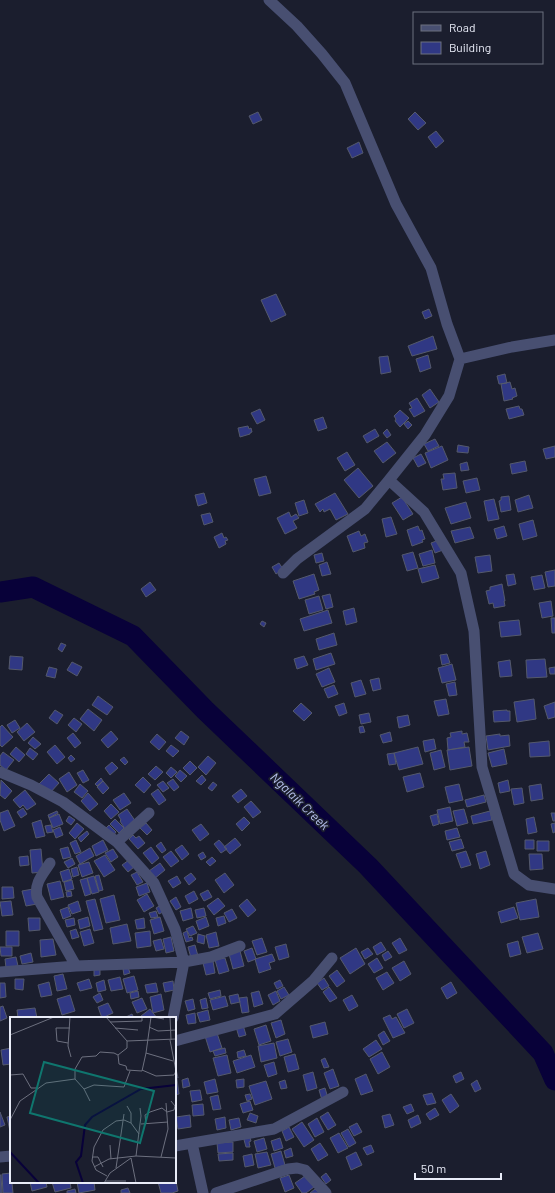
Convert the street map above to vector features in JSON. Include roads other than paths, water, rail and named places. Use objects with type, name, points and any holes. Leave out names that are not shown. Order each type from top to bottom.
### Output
[{"type":"street","points":[[269,0],[297,26],[345,83],[396,204],[431,268],[447,324],[460,359],[449,396],[425,435],[390,480],[365,509],[297,559],[283,573]]},
{"type":"street","points":[[460,359],[512,347],[555,340]]},
{"type":"street","points":[[390,480],[424,512],[461,573],[474,631],[482,767],[514,874],[529,885],[555,889]]},
{"type":"street","points":[[0,772],[31,785],[63,802],[117,842],[154,883],[175,929],[184,962],[174,1017]]},
{"type":"street","points":[[117,842],[149,813]]},
{"type":"street","points":[[50,863],[40,879],[36,889],[37,896],[76,966]]},
{"type":"street","points":[[0,972],[76,966],[184,962],[211,957],[240,946]]},
{"type":"street","points":[[176,1041],[275,1014],[313,981],[332,958]]},
{"type":"street","points":[[176,1146],[274,1129],[342,1092]]},
{"type":"street","points":[[192,1143],[202,1193]]},
{"type":"street","points":[[0,1157],[10,1156]]},
{"type":"street","points":[[216,1193],[288,1169],[297,1168],[304,1170],[326,1193]]},
{"type":"waterway","name":"Ngalaik Creek","points":[[0,592],[33,587],[133,636],[205,710],[368,866],[543,1053],[555,1080]]}]
